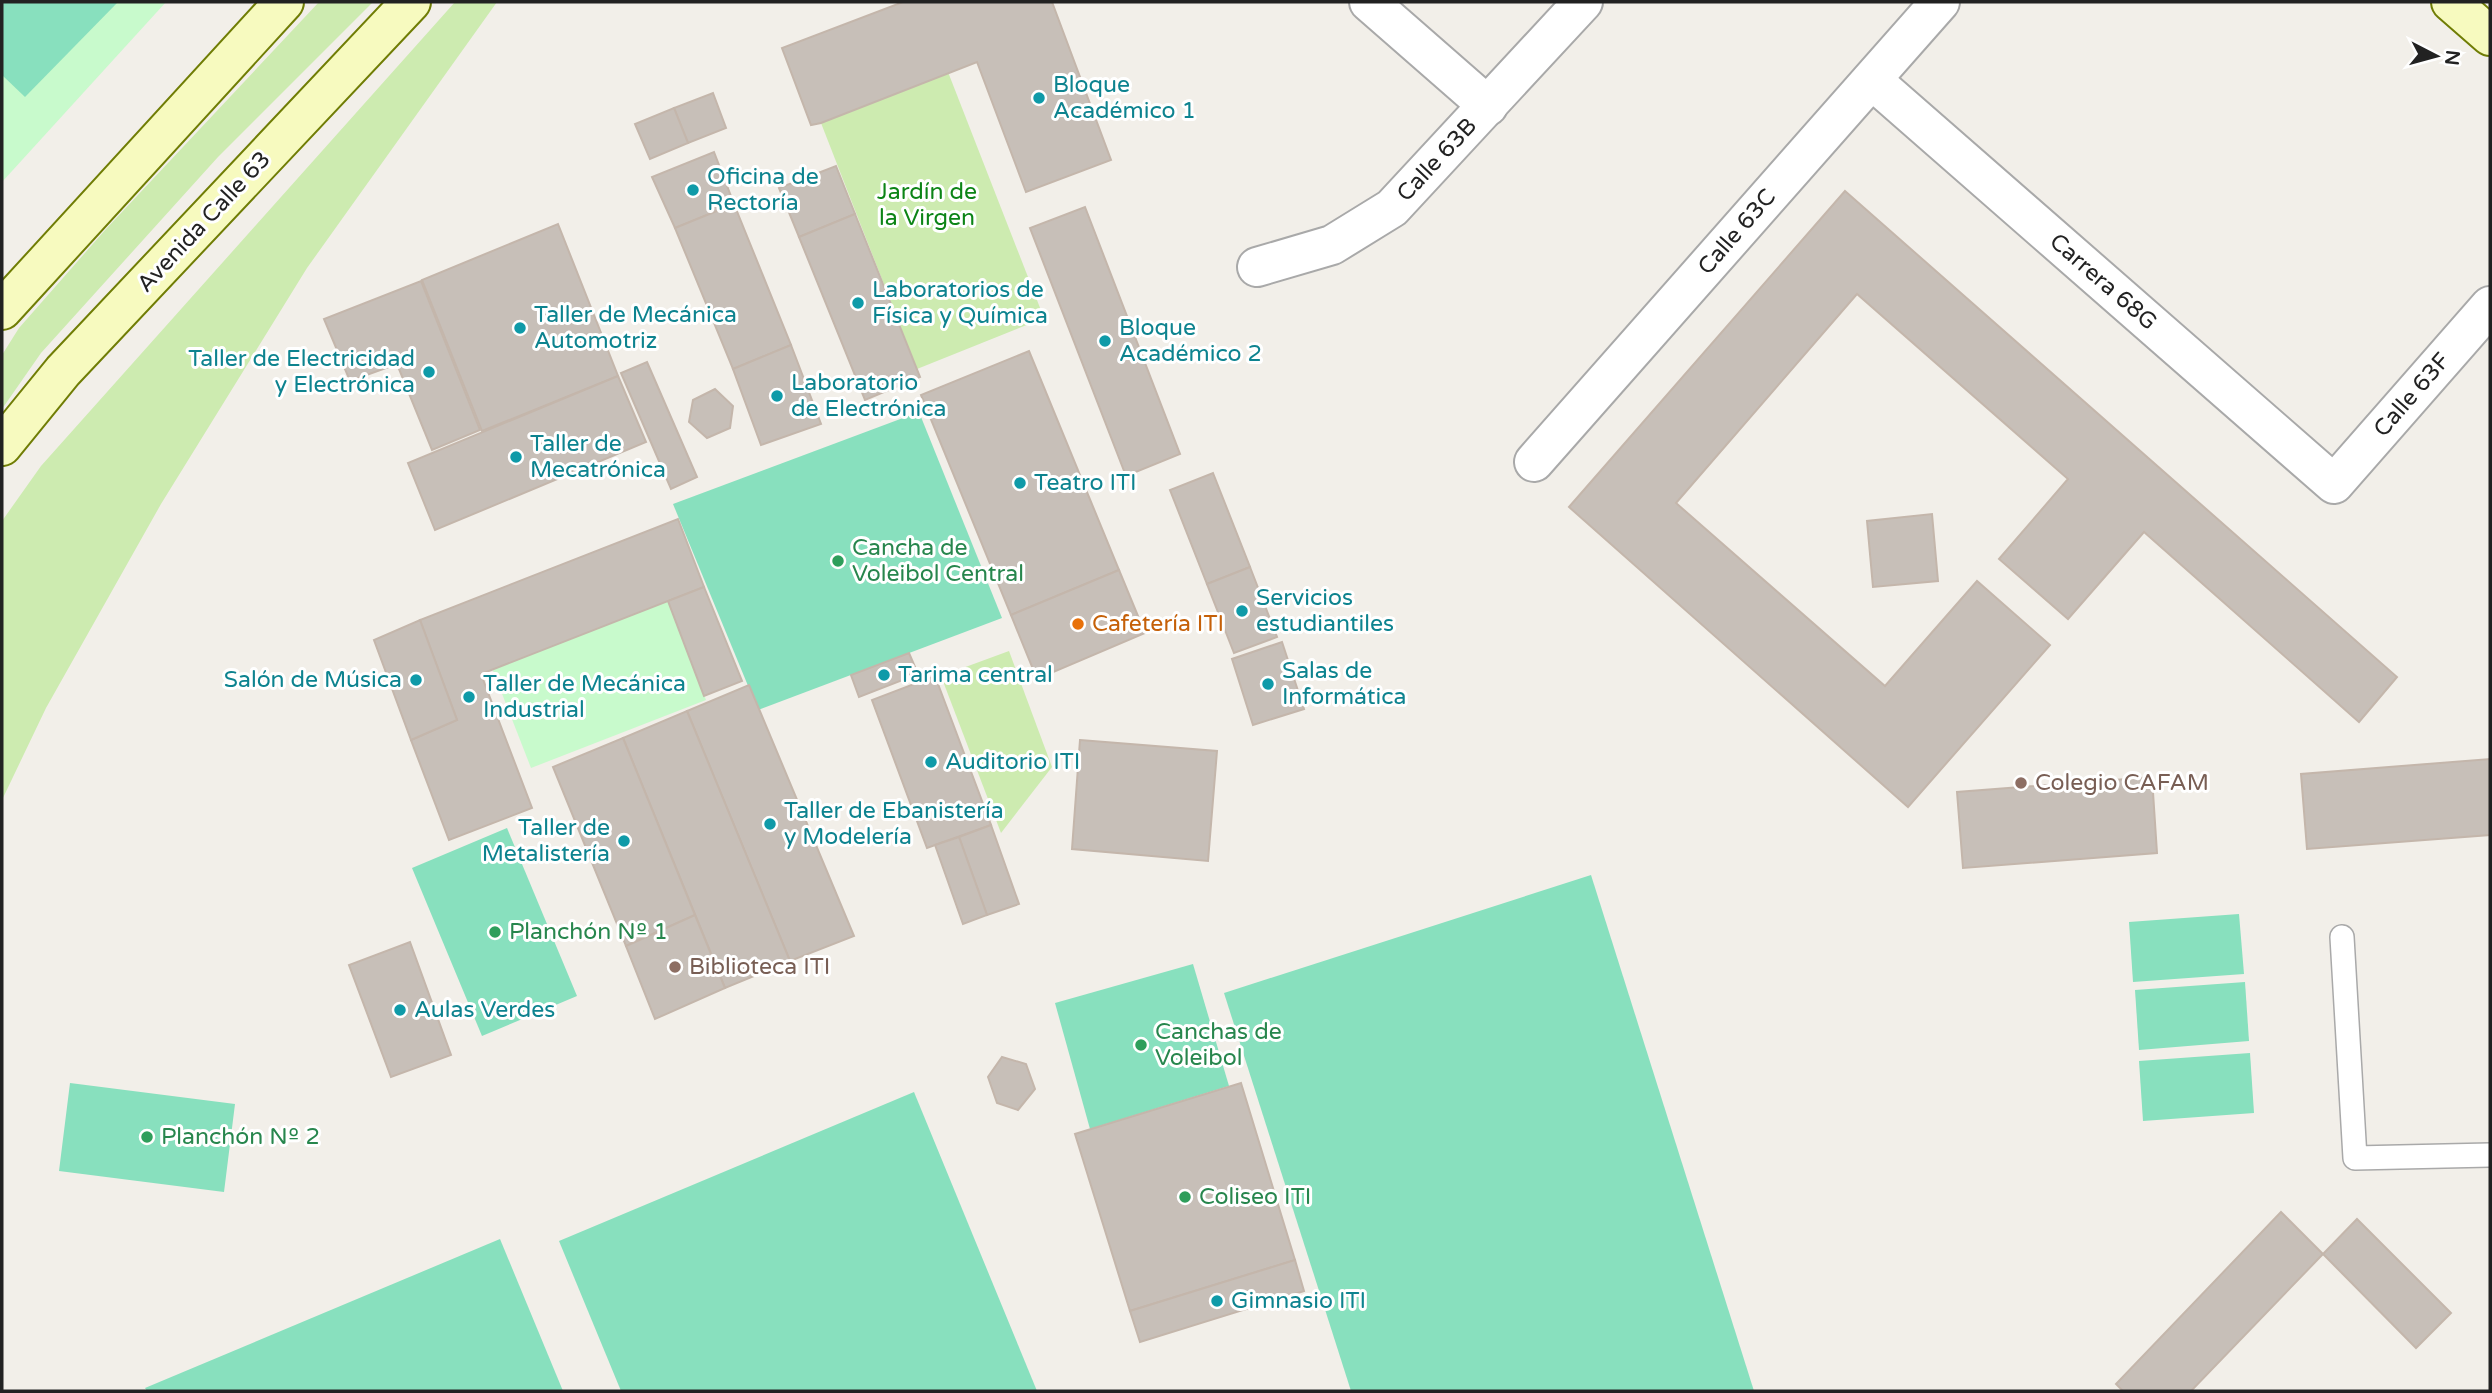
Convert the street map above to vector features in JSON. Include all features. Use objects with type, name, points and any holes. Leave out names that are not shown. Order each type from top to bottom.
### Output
[{"type":"main road","points":[[2,310],[285,2]]},
{"type":"main road","name":"Avenida Calle 63","points":[[2,446],[64,371],[411,2]]},
{"type":"main road","points":[[2451,2],[2490,36]]},
{"type":"street","points":[[1369,2],[1488,106]]},
{"type":"street","name":"Calle 63B","points":[[1257,267],[1332,245],[1392,208],[1583,2]]},
{"type":"street","name":"Calle 63C","points":[[1534,462],[1940,2]]},
{"type":"street","name":"Carrera 68G","points":[[1872,80],[2334,484]]},
{"type":"street","name":"Calle 63F","points":[[2334,484],[2490,306]]},
{"type":"lane","points":[[2342,937],[2355,1158],[2490,1155]]},
{"type":"green space","points":[[2,2],[166,2],[2,182]]},
{"type":"green space","points":[[2,2],[118,2],[25,97],[2,75]]},
{"type":"green space","points":[[319,2],[373,2],[218,157],[41,353],[2,409],[2,355],[19,328],[106,229]]},
{"type":"green space","points":[[455,2],[497,2],[307,268],[161,504],[46,708],[2,800],[2,521],[41,466]]},
{"type":"green space","name":"Jardín de la Virgen","points":[[948,72],[1044,318],[917,369],[821,123]]},
{"type":"green space","points":[[919,412],[1002,618],[758,710],[673,504]]},
{"type":"green space","points":[[668,601],[706,700],[531,768],[492,668]]},
{"type":"green space","points":[[1009,651],[1052,767],[1001,833],[941,676]]},
{"type":"green space","name":"Planchón Nº 1","points":[[507,828],[577,996],[482,1036],[412,868]]},
{"type":"green space","points":[[1591,875],[1754,1391],[1351,1391],[1224,993]]},
{"type":"green space","points":[[2239,914],[2244,974],[2133,982],[2129,922]]},
{"type":"green space","name":"Canchas de Voleibol","points":[[1193,964],[1229,1086],[1090,1129],[1055,1003]]},
{"type":"green space","points":[[2245,982],[2249,1041],[2139,1050],[2135,990]]},
{"type":"green space","points":[[2250,1053],[2254,1113],[2143,1121],[2139,1061]]},
{"type":"green space","name":"Planchón Nº 2","points":[[70,1083],[235,1104],[224,1192],[59,1171]]},
{"type":"green space","points":[[914,1092],[1037,1391],[621,1391],[559,1241]]},
{"type":"green space","points":[[500,1239],[563,1391],[147,1391],[145,1388]]},
{"type":"building","name":"Bloque Académico 1","points":[[903,2],[1052,2],[1111,160],[1026,192],[977,62],[811,125],[782,48]]},
{"type":"building","points":[[713,93],[726,128],[688,143],[674,108]]},
{"type":"building","points":[[674,108],[688,143],[650,159],[635,124]]},
{"type":"building","name":"Oficina de Rectoría","points":[[714,152],[734,204],[675,228],[652,177]]},
{"type":"building","points":[[836,166],[855,214],[799,237],[779,188]]},
{"type":"building","points":[[1845,191],[2397,677],[2359,722],[2144,532],[2068,619],[1999,559],[2068,479],[1857,294],[1676,503],[1885,686],[1977,581],[2050,645],[1908,807],[1569,507]]},
{"type":"building","points":[[734,204],[791,345],[733,369],[675,228]]},
{"type":"building","name":"Bloque Académico 2","points":[[1085,207],[1180,454],[1126,476],[1030,228]]},
{"type":"building","name":"Laboratorios de Física y Química","points":[[855,214],[920,377],[865,400],[799,237]]},
{"type":"building","name":"Taller de Mecánica Automotriz","points":[[558,224],[618,376],[482,431],[422,280]]},
{"type":"building","name":"Taller de Electricidad y Electrónica","points":[[421,281],[480,430],[432,450],[397,364],[350,381],[324,319]]},
{"type":"building","name":"Laboratorio de Electrónica","points":[[791,345],[821,424],[761,445],[733,369]]},
{"type":"building","name":"Teatro ITI","points":[[1029,351],[1119,570],[1011,615],[921,395]]},
{"type":"building","points":[[647,362],[697,477],[671,489],[621,373]]},
{"type":"building","name":"Taller de Mecatrónica","points":[[618,376],[646,442],[435,530],[408,463]]},
{"type":"building","points":[[715,389],[733,406],[730,428],[707,438],[689,422],[693,400]]},
{"type":"building","points":[[1213,473],[1250,567],[1207,584],[1170,490]]},
{"type":"building","points":[[1932,514],[1938,581],[1873,587],[1867,521]]},
{"type":"building","name":"Taller de Mecánica Industrial","points":[[678,519],[704,587],[481,674],[532,808],[449,840],[411,740],[457,720],[420,620]]},
{"type":"building","name":"Servicios estudiantiles","points":[[1250,567],[1277,637],[1234,653],[1207,584]]},
{"type":"building","name":"Cafetería ITI","points":[[1119,570],[1145,633],[1037,679],[1011,615]]},
{"type":"building","points":[[704,587],[742,681],[704,696],[668,601]]},
{"type":"building","name":"Salón de Música","points":[[420,620],[457,720],[411,740],[374,640]]},
{"type":"building","name":"Salas de Informática","points":[[1282,642],[1304,709],[1253,725],[1232,659]]},
{"type":"building","name":"Tarima central","points":[[909,653],[918,674],[859,697],[851,675]]},
{"type":"building","name":"Auditorio ITI","points":[[935,676],[991,825],[927,848],[872,700]]},
{"type":"building","name":"Taller de Ebanistería y Modelería","points":[[749,685],[854,936],[790,961],[687,711]]},
{"type":"building","points":[[687,711],[790,961],[725,988],[623,738]]},
{"type":"building","name":"Taller de Metalistería","points":[[623,738],[695,915],[626,946],[553,767]]},
{"type":"building","points":[[1080,740],[1217,751],[1208,861],[1072,849]]},
{"type":"building","points":[[2490,759],[2490,835],[2307,849],[2301,774]]},
{"type":"building","points":[[2152,777],[2157,853],[1963,868],[1957,792]]},
{"type":"building","points":[[991,825],[1019,904],[987,915],[959,837]]},
{"type":"building","points":[[959,837],[987,915],[963,924],[935,845]]},
{"type":"building","name":"Biblioteca ITI","points":[[695,915],[725,988],[655,1019],[626,946]]},
{"type":"building","name":"Aulas Verdes","points":[[410,942],[451,1055],[391,1077],[349,965]]},
{"type":"building","points":[[1002,1057],[1026,1064],[1035,1089],[1018,1110],[997,1103],[988,1077]]},
{"type":"building","name":"Coliseo ITI","points":[[1241,1083],[1295,1260],[1130,1311],[1075,1134]]},
{"type":"building","points":[[2281,1212],[2323,1254],[2191,1391],[2123,1391],[2116,1384]]},
{"type":"building","points":[[2357,1219],[2451,1313],[2416,1348],[2323,1254]]},
{"type":"building","name":"Gimnasio ITI","points":[[1295,1260],[1304,1291],[1140,1342],[1130,1311]]},
{"type":"place","name":"Bloque Académico 1","points":[[1039,98]]},
{"type":"place","name":"Oficina de Rectoría","points":[[693,190]]},
{"type":"place","name":"Laboratorios de Física y Química","points":[[858,303]]},
{"type":"place","name":"Taller de Mecánica Automotriz","points":[[520,328]]},
{"type":"place","name":"Bloque Académico 2","points":[[1105,341]]},
{"type":"place","name":"Taller de Electricidad y Electrónica","points":[[429,372]]},
{"type":"place","name":"Laboratorio de Electrónica","points":[[777,396]]},
{"type":"place","name":"Taller de Mecatrónica","points":[[516,457]]},
{"type":"place","name":"Teatro ITI","points":[[1020,483]]},
{"type":"place","name":"Cancha de Voleibol Central","points":[[838,561]]},
{"type":"place","name":"Servicios estudiantiles","points":[[1242,611]]},
{"type":"place","name":"Cafetería ITI","points":[[1078,624]]},
{"type":"place","name":"Tarima central","points":[[884,675]]},
{"type":"place","name":"Salón de Música","points":[[416,680]]},
{"type":"place","name":"Salas de Informática","points":[[1268,684]]},
{"type":"place","name":"Taller de Mecánica Industrial","points":[[469,697]]},
{"type":"place","name":"Auditorio ITI","points":[[931,762]]},
{"type":"place","name":"Colegio CAFAM","points":[[2021,783]]},
{"type":"place","name":"Taller de Ebanistería y Modelería","points":[[770,824]]},
{"type":"place","name":"Taller de Metalistería","points":[[624,841]]},
{"type":"place","name":"Planchón Nº 1","points":[[495,932]]},
{"type":"place","name":"Biblioteca ITI","points":[[675,967]]},
{"type":"place","name":"Aulas Verdes","points":[[400,1010]]},
{"type":"place","name":"Canchas de Voleibol","points":[[1141,1045]]},
{"type":"place","name":"Planchón Nº 2","points":[[147,1137]]},
{"type":"place","name":"Coliseo ITI","points":[[1185,1197]]},
{"type":"place","name":"Gimnasio ITI","points":[[1217,1301]]}]
